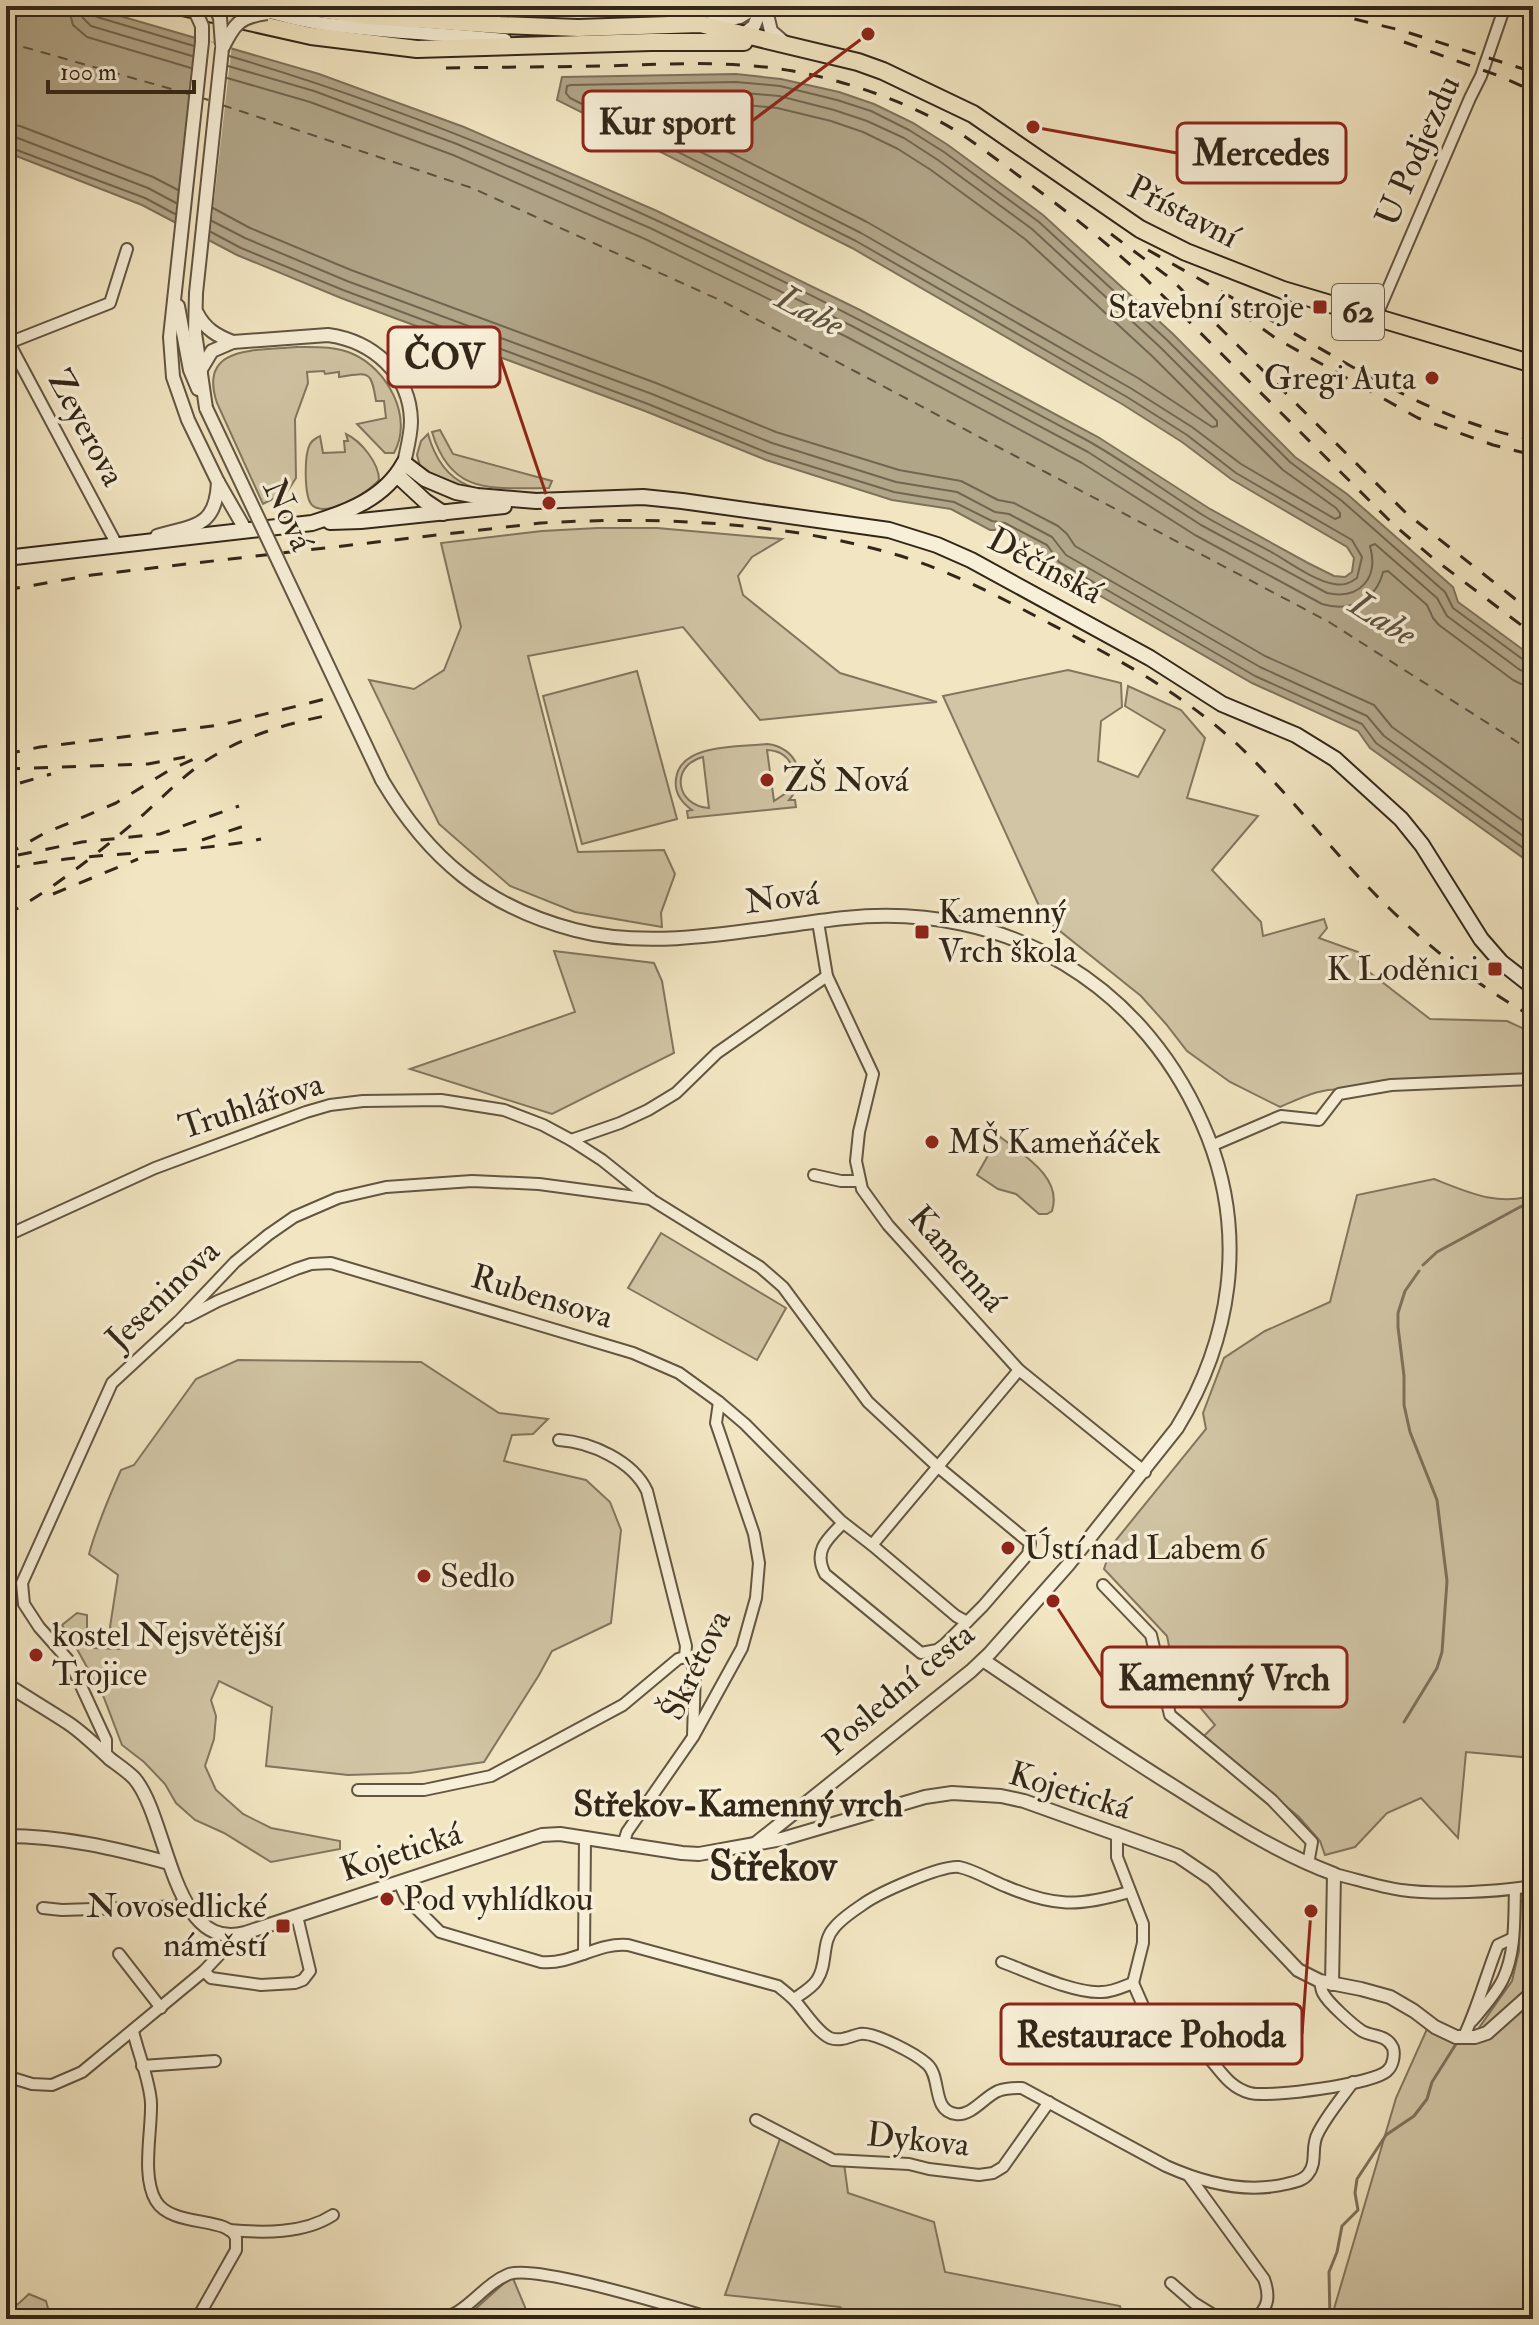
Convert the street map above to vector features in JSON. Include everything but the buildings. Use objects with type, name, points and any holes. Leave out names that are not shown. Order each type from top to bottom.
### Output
[{"type":"main road","name":"Přístavní","points":[[178,6],[311,36],[417,49],[727,41],[786,44]]},
{"type":"main road","name":"Přístavní","points":[[299,6],[407,20],[578,28],[700,24],[826,53],[883,71],[973,114],[1140,229],[1186,252],[1283,290],[1533,364]]},
{"type":"main road","points":[[312,523],[361,505],[401,469],[425,501],[443,513]]},
{"type":"main road","name":"Děčínská","points":[[401,469],[456,492],[494,499],[536,501],[643,497],[889,530],[937,545],[971,560],[1140,652],[1222,704],[1296,735],[1335,759],[1401,819],[1422,845],[1481,939],[1501,962],[1533,987]]},
{"type":"main road","points":[[6,558],[245,529],[361,521],[536,501]]},
{"type":"street","points":[[193,6],[202,26],[202,42],[170,337],[173,377],[188,420],[245,529]]},
{"type":"street","name":"Přístavní","points":[[245,6],[316,23],[548,45]]},
{"type":"street","points":[[700,24],[740,17],[762,6]]},
{"type":"street","points":[[727,41],[745,34],[754,26],[762,6]]},
{"type":"street","points":[[762,6],[771,31],[786,44]]},
{"type":"street","name":"U Podjezdu","points":[[1376,317],[1481,76],[1505,6]]},
{"type":"street","points":[[202,42],[219,8]]},
{"type":"street","name":"Nová","points":[[206,408],[195,333],[196,293],[222,49],[219,8]]},
{"type":"street","points":[[222,49],[240,20],[267,13]]},
{"type":"street","name":"Přístavní","points":[[420,34],[578,28]]},
{"type":"street","points":[[7,341],[110,303],[127,249]]},
{"type":"street","name":"Nová","points":[[175,291],[190,370],[206,408],[382,780],[410,826],[452,868],[505,904],[540,920],[620,938],[661,940],[890,916],[949,921],[1028,944],[1064,963],[1118,1001],[1150,1037],[1185,1088],[1211,1146],[1220,1175],[1227,1215],[1228,1272],[1223,1315],[1212,1358],[1177,1428],[1068,1565]]},
{"type":"street","points":[[196,310],[202,323],[218,336],[233,342]]},
{"type":"street","points":[[200,371],[212,351],[233,342],[328,335],[354,341],[388,363],[407,395],[411,422],[401,469]]},
{"type":"street","name":"Zeyerova","points":[[7,341],[123,545]]},
{"type":"street","points":[[123,545],[200,524],[213,510],[218,482]]},
{"type":"street","points":[[814,1175],[859,1181],[856,1161],[859,1132],[873,1074],[827,976],[818,922]]},
{"type":"street","points":[[571,1140],[620,1123],[676,1093],[717,1053],[827,976]]},
{"type":"street","points":[[1211,1146],[1281,1116],[1319,1120],[1339,1094],[1391,1085],[1533,1079]]},
{"type":"street","name":"Truhlářova","points":[[6,1236],[155,1168],[330,1105],[363,1101],[441,1100],[504,1110],[543,1125],[602,1160],[652,1200],[760,1267],[783,1287],[868,1402],[937,1466],[1030,1543],[1028,1554],[967,1622]]},
{"type":"street","name":"Jeseninova","points":[[106,1755],[106,1740],[70,1662],[39,1627],[24,1604],[22,1583],[112,1383],[179,1321],[235,1262],[294,1217],[338,1198],[386,1187],[472,1181],[539,1184],[652,1200]]},
{"type":"street","name":"Kamenná","points":[[859,1181],[888,1225],[1019,1370]]},
{"type":"street","name":"Rubensova","points":[[179,1321],[218,1301],[296,1269],[311,1264],[340,1265],[633,1353],[679,1373],[719,1402],[745,1424],[843,1523],[967,1622]]},
{"type":"street","points":[[872,1545],[1019,1370],[1145,1472]]},
{"type":"street","name":"Škrétova","points":[[623,1845],[627,1832],[693,1737],[742,1648],[756,1598],[759,1563],[754,1534],[716,1423],[719,1402]]},
{"type":"street","points":[[559,1440],[574,1441],[621,1461],[642,1481],[686,1646],[685,1657]]},
{"type":"street","points":[[843,1523],[822,1548],[819,1563],[825,1574],[921,1653],[937,1650],[967,1622]]},
{"type":"street","name":"Poslední cesta","points":[[755,1844],[983,1660],[1068,1565]]},
{"type":"street","points":[[1103,1585],[1151,1635],[1170,1715],[1272,1800],[1312,1842],[1308,1864]]},
{"type":"street","points":[[358,1790],[424,1790],[491,1776],[623,1705],[678,1659],[685,1657],[691,1661],[695,1672],[693,1737]]},
{"type":"street","points":[[983,1660],[1255,1838],[1308,1864],[1334,1874],[1400,1890],[1425,1892],[1533,1886]]},
{"type":"street","points":[[6,1684],[70,1725],[135,1779],[156,1817],[169,1863],[187,1906],[204,1925],[230,1936],[297,1916],[310,1971],[303,1980],[261,1985],[211,1978],[204,1971]]},
{"type":"street","name":"Kojetická","points":[[297,1916],[542,1835],[560,1834],[699,1854],[782,1839],[925,1797],[952,1793],[992,1795],[1024,1801],[1178,1856],[1212,1879],[1298,1970],[1326,1982],[1390,1997],[1435,2027],[1463,2038]]},
{"type":"street","points":[[1117,1833],[1117,1857],[1143,1924],[1143,1943],[1133,1983],[1155,2033],[1196,2046],[1232,2084],[1248,2092],[1284,2094],[1353,2082],[1387,2072],[1392,2064],[1393,2048],[1380,2036],[1365,2033],[1354,2025],[1323,1994],[1333,1958],[1334,1874]]},
{"type":"street","points":[[6,1836],[92,1843],[169,1863]]},
{"type":"street","points":[[584,1954],[585,1838]]},
{"type":"street","points":[[794,1999],[816,1982],[822,1969],[826,1942],[833,1928],[878,1895],[943,1870],[955,1867],[967,1869],[1047,1902],[1084,1902],[1129,1892]]},
{"type":"street","points":[[399,1882],[406,1898],[440,1932],[541,1962],[555,1963],[600,1947],[628,1945],[778,1986],[794,1999],[823,2033],[833,2039],[871,2035],[926,2063],[934,2072],[942,2106],[952,2114],[965,2114],[995,2092],[1022,2088],[1166,2166],[1218,2185],[1252,2188],[1276,2186],[1299,2181],[1308,2175],[1314,2162],[1313,2146],[1317,2134],[1353,2082]]},
{"type":"street","points":[[1463,2038],[1503,1980],[1513,1938],[1515,1889]]},
{"type":"street","points":[[43,1908],[187,1906]]},
{"type":"street","points":[[6,2076],[32,2084],[52,2085],[82,2072],[204,1971],[220,1954],[230,1936]]},
{"type":"street","points":[[1472,2021],[1498,1945],[1513,1938]]},
{"type":"street","points":[[119,1954],[161,2008]]},
{"type":"street","points":[[1002,1962],[1083,1991],[1108,1991],[1133,1983]]},
{"type":"street","points":[[1463,2038],[1487,2033],[1533,1992]]},
{"type":"street","points":[[133,2031],[151,2100],[151,2194],[160,2208],[171,2216],[250,2232],[294,2229],[333,2215]]},
{"type":"street","points":[[142,2066],[215,2061]]},
{"type":"street","name":"Dykova","points":[[756,2120],[833,2160],[909,2164],[979,2175],[993,2173],[1003,2167],[1049,2102]]},
{"type":"street","points":[[1189,2176],[1264,2279],[1269,2293],[1267,2304],[1255,2319]]},
{"type":"street","points":[[197,2319],[236,2250],[236,2238],[229,2230]]},
{"type":"street","points":[[442,2319],[458,2312],[498,2279],[513,2273],[538,2274],[601,2287],[715,2319]]},
{"type":"street","points":[[1171,2283],[1194,2303],[1220,2319]]},
{"type":"shaded area","points":[[297,347],[346,351],[377,371],[394,396],[399,410],[399,439],[394,453],[385,453],[357,424],[386,418],[384,401],[376,401],[370,378],[363,374],[339,377],[339,372],[307,372],[308,383],[295,419],[296,478],[287,492],[263,504],[217,403],[213,384],[216,370],[223,360],[235,354]]},
{"type":"shaded area","points":[[440,430],[453,454],[552,481],[549,488],[492,487],[462,478],[450,468],[440,453],[432,432]]},
{"type":"shaded area","points":[[346,434],[368,453],[379,480],[347,502],[327,509],[319,508],[309,501],[306,485],[310,444],[320,436],[323,453],[345,452]]},
{"type":"shaded area","points":[[428,434],[436,455],[458,481],[489,491],[545,493],[471,492],[441,481],[420,466],[417,455],[421,441]]},
{"type":"shaded area","points":[[598,528],[657,528],[782,539],[752,557],[738,576],[743,595],[840,673],[937,702],[760,720],[683,627],[528,656],[578,852],[664,850],[675,874],[661,913],[662,927],[575,912],[510,886],[439,824],[369,680],[414,689],[444,670],[461,627],[441,543]]},
{"type":"shaded area","points":[[1068,670],[1121,683],[1122,707],[1101,721],[1098,761],[1138,777],[1165,730],[1125,706],[1128,686],[1181,710],[1205,738],[1187,798],[1258,816],[1212,870],[1261,922],[1263,936],[1324,919],[1327,928],[1319,938],[1358,952],[1360,965],[1430,1019],[1507,1021],[1533,1033],[1533,1076],[1331,1090],[1314,1093],[1280,1107],[1230,1082],[1187,1051],[1141,996],[1045,919],[943,696]]},
{"type":"shaded area","points":[[637,671],[677,819],[582,844],[543,696]]},
{"type":"shaded area","points":[[767,744],[786,751],[797,765],[798,782],[789,800],[795,800],[796,807],[688,818],[687,811],[692,810],[682,801],[676,789],[676,779],[680,767],[688,759],[713,749]],"holes":[[[767,750],[782,754],[793,770],[789,791],[774,801]],[[703,757],[709,808],[689,800],[681,785],[685,768]]]},
{"type":"shaded area","points":[[554,951],[654,963],[662,981],[674,1053],[552,1114],[410,1069],[575,1012]]},
{"type":"shaded area","points":[[999,1136],[1046,1177],[1052,1187],[1052,1211],[1039,1214],[1016,1194],[998,1189],[977,1175]]},
{"type":"shaded area","points":[[1434,1179],[1495,1199],[1533,1195],[1533,1758],[1466,1752],[1458,1838],[1421,1798],[1387,1813],[1355,1847],[1325,1855],[1320,1841],[1299,1817],[1203,1737],[1215,1725],[1199,1706],[1192,1706],[1201,1698],[1192,1657],[1172,1661],[1167,1636],[1104,1569],[1112,1545],[1206,1429],[1203,1413],[1224,1358],[1265,1331],[1330,1302],[1357,1195]]},
{"type":"shaded area","points":[[661,1233],[786,1308],[757,1360],[628,1288]]},
{"type":"shaded area","points":[[238,1360],[421,1362],[499,1413],[548,1419],[533,1434],[512,1435],[504,1461],[586,1480],[610,1502],[621,1530],[611,1623],[552,1651],[484,1762],[410,1773],[348,1775],[266,1766],[272,1707],[219,1681],[211,1700],[216,1716],[214,1739],[205,1766],[216,1790],[243,1814],[271,1828],[340,1841],[340,1849],[271,1862],[224,1833],[195,1820],[176,1803],[165,1784],[144,1762],[122,1745],[104,1698],[62,1625],[77,1613],[87,1615],[87,1631],[93,1648],[122,1649],[110,1627],[118,1575],[89,1554],[104,1511],[121,1470],[134,1465],[196,1379]]},
{"type":"shaded area","points":[[1533,1894],[1533,2319],[1331,2319],[1396,2098],[1427,2029],[1447,2039],[1469,2042],[1512,1981],[1519,1951],[1520,1902]]},
{"type":"shaded area","points":[[782,2133],[844,2163],[848,2193],[934,2222],[945,2272],[1120,2306],[1123,2319],[853,2319],[840,2307],[725,2295]]},
{"type":"shaded area","points":[[512,2276],[530,2319],[464,2319]]},
{"type":"shaded area","points":[[29,2294],[46,2301],[49,2312],[60,2319],[6,2319],[6,2303],[17,2305]]},
{"type":"water","name":"Labe","points":[[6,6],[86,6],[319,74],[464,127],[657,211],[860,310],[1098,437],[1210,509],[1308,563],[1334,576],[1345,577],[1352,572],[1354,558],[1347,547],[1231,479],[1182,442],[1122,404],[852,248],[557,100],[562,77],[736,74],[781,79],[839,92],[874,104],[913,123],[1043,215],[1173,334],[1295,457],[1347,494],[1453,587],[1458,602],[1533,657],[1533,865],[1370,748],[1358,731],[1252,683],[1052,568],[1043,552],[1001,530],[990,530],[951,509],[892,500],[766,460],[645,411],[341,298],[237,255],[142,205],[6,152]]},
{"type":"pier","points":[[197,34],[211,38],[211,42],[215,43],[216,39],[232,44],[209,245],[175,227]]},
{"type":"waterway","points":[[1423,1265],[1437,1252],[1533,1202]]},
{"type":"waterway","points":[[1404,1722],[1437,1668],[1442,1652],[1447,1581],[1437,1500],[1410,1432],[1404,1405],[1398,1313],[1405,1291],[1419,1271]]},
{"type":"waterway","points":[[1330,2319],[1329,2272],[1342,2226],[1358,2210],[1355,2193],[1357,2179],[1386,2135],[1414,2116],[1427,2099],[1432,2082],[1456,2044]]},
{"type":"ferry route","points":[[6,42],[189,94]]},
{"type":"ferry route","points":[[199,97],[212,101]]},
{"type":"ferry route","points":[[222,105],[472,188],[724,302],[1329,622],[1533,752]]},
{"type":"railway","points":[[435,6],[518,9],[609,6]]},
{"type":"railway","points":[[1300,6],[1400,30],[1533,72]]},
{"type":"railway","points":[[1404,42],[1533,91]]},
{"type":"railway","points":[[446,68],[746,65],[813,75],[856,87],[940,122],[992,156],[1116,252],[1394,525],[1533,634]]},
{"type":"railway","points":[[1111,234],[1170,278],[1406,513],[1533,613]]},
{"type":"railway","points":[[1148,250],[1419,402],[1474,424],[1533,440]]},
{"type":"railway","points":[[1240,313],[1277,339],[1418,418],[1493,445],[1533,455]]},
{"type":"railway","points":[[6,590],[92,575],[541,523],[586,521],[726,524],[772,529],[818,536],[907,558],[1008,601],[1177,696],[1237,744],[1350,868],[1406,924],[1476,981],[1533,1017]]},
{"type":"railway","points":[[6,754],[221,725],[329,698]]},
{"type":"railway","points":[[6,915],[94,855],[204,762],[235,744],[267,731],[335,714]]},
{"type":"railway","points":[[6,769],[148,764],[185,757]]},
{"type":"railway","points":[[6,855],[43,834],[116,803],[168,771],[198,757]]},
{"type":"railway","points":[[20,783],[51,774]]},
{"type":"railway","points":[[18,855],[82,842],[160,834],[239,806]]},
{"type":"railway","points":[[202,840],[253,823]]},
{"type":"railway","points":[[6,869],[69,859],[198,848],[261,839]]},
{"type":"railway","points":[[53,894],[138,859]]},
{"type":"place","name":"Kur sport","points":[[868,34]]},
{"type":"place","name":"Mercedes","points":[[1033,127]]},
{"type":"place","name":"Stavební stroje","points":[[1320,307]]},
{"type":"place","name":"Gregi Auta","points":[[1432,378]]},
{"type":"place","name":"ČOV","points":[[549,503]]},
{"type":"place","name":"ZŠ Nová","points":[[767,780]]},
{"type":"place","name":"Kamenný Vrch škola","points":[[922,932]]},
{"type":"place","name":"K Loděnici","points":[[1495,969]]},
{"type":"place","name":"MŠ Kameňáček","points":[[932,1142]]},
{"type":"place","name":"Ústí nad Labem 6","points":[[1008,1548]]},
{"type":"place","name":"Sedlo","points":[[424,1576]]},
{"type":"place","name":"Kamenný Vrch","points":[[1053,1601]]},
{"type":"place","name":"kostel Nejsvětější Trojice","points":[[36,1655]]},
{"type":"place","name":"Pod vyhlídkou","points":[[387,1899]]},
{"type":"place","name":"Restaurace Pohoda","points":[[1311,1911]]},
{"type":"place","name":"Novosedlické náměstí","points":[[283,1926]]},
{"type":"district","name":"Střekov-Kamenný vrch","points":[[738,1804]]},
{"type":"district","name":"Střekov","points":[[773,1867]]}]
